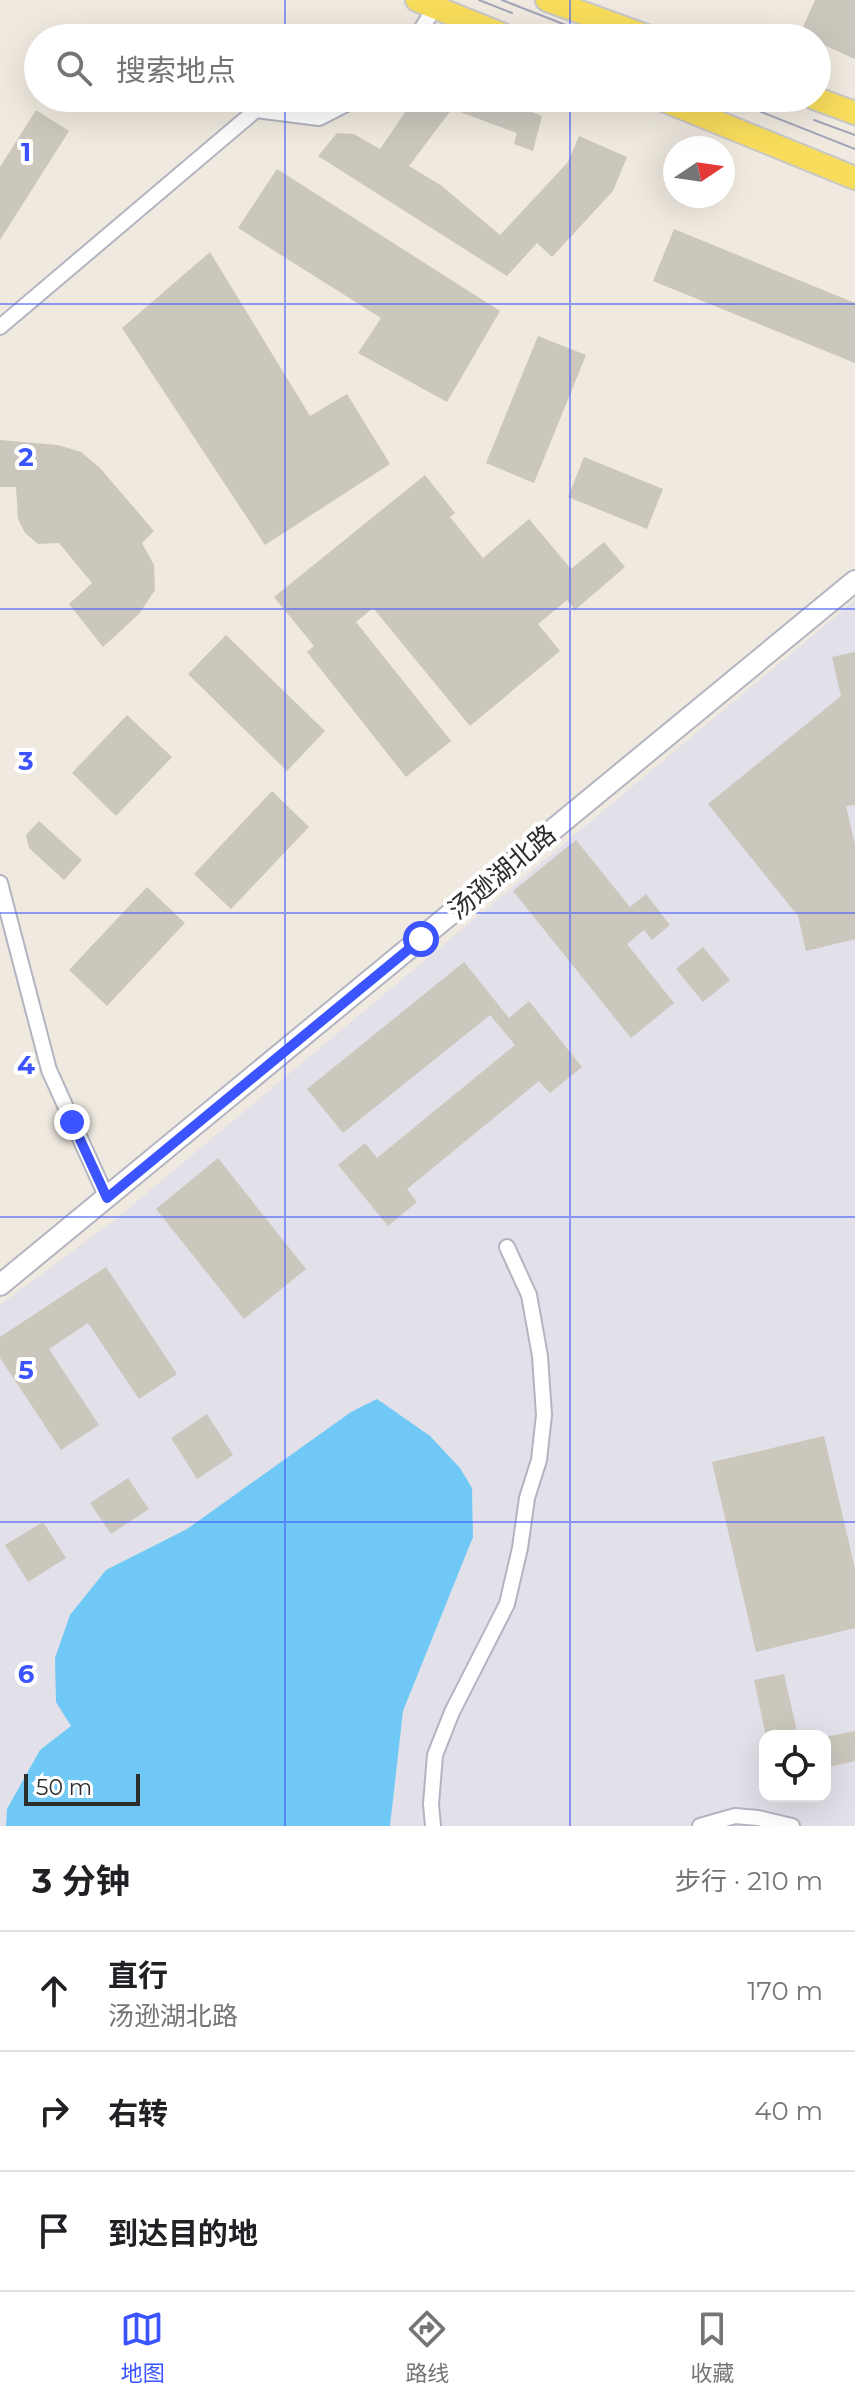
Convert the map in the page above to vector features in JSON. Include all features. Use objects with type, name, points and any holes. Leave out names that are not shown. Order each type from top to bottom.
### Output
[{"type":"main road","points":[[551,1],[579,5],[621,24]]},
{"type":"main road","points":[[426,4],[476,24]]},
{"type":"main road","points":[[831,104],[855,113]]},
{"type":"main road","points":[[692,112],[855,178]]},
{"type":"main road","name":"汤逊湖北路","points":[[0,1285],[855,581]]},
{"type":"street","points":[[420,24],[426,4]]},
{"type":"street","points":[[0,327],[254,112]]},
{"type":"street","points":[[272,112],[319,118],[331,112]]},
{"type":"street","points":[[0,883],[49,1070],[107,1198]]},
{"type":"street","points":[[433,1826],[431,1804],[435,1755],[452,1712],[507,1604],[527,1498],[539,1460],[544,1415],[540,1356],[529,1295],[507,1247]]},
{"type":"street","points":[[700,1826],[735,1816],[792,1826]]},
{"type":"shaded area","points":[[855,600],[855,1826],[390,1826],[403,1711],[473,1537],[472,1488],[460,1468],[351,1412],[187,1529],[106,1570],[71,1726],[40,1750],[7,1809],[6,1826],[0,1826],[0,1305],[117,1218]]},
{"type":"water","points":[[377,1399],[430,1436],[460,1468],[472,1488],[473,1537],[403,1711],[390,1826],[6,1826],[7,1809],[40,1750],[71,1726],[56,1702],[55,1658],[70,1615],[106,1570],[187,1529],[351,1412]]},
{"type":"building","points":[[815,0],[855,0],[855,59],[831,48],[831,24],[804,24]]},
{"type":"building","points":[[35,112],[69,131],[0,240],[0,167]]},
{"type":"building","points":[[405,112],[450,112],[409,166],[442,186],[500,235],[568,162],[579,136],[627,157],[613,191],[552,257],[537,243],[507,276],[318,156],[337,133],[354,134],[380,149]]},
{"type":"building","points":[[460,112],[532,112],[542,116],[533,151],[514,144],[517,133]]},
{"type":"building","points":[[277,169],[500,311],[447,402],[358,353],[381,318],[238,228]]},
{"type":"building","points":[[674,229],[855,303],[855,363],[653,281]]},
{"type":"building","points":[[210,252],[310,416],[347,394],[390,464],[265,545],[122,328]]},
{"type":"building","points":[[538,336],[586,355],[534,483],[486,463]]},
{"type":"building","points":[[0,440],[58,445],[81,452],[100,468],[154,531],[142,543],[154,565],[155,590],[139,614],[103,647],[69,604],[92,583],[59,543],[38,544],[25,533],[18,519],[16,487],[0,487]]},
{"type":"building","points":[[584,457],[663,489],[647,529],[568,497]]},
{"type":"building","points":[[425,475],[455,513],[450,517],[483,558],[529,519],[571,569],[604,542],[625,567],[575,610],[567,600],[538,624],[560,651],[470,726],[373,608],[356,622],[451,741],[406,777],[307,652],[314,646],[274,597]]},
{"type":"building","points":[[226,635],[325,731],[287,771],[188,674]]},
{"type":"building","points":[[855,652],[855,805],[846,806],[855,845],[855,939],[806,951],[798,916],[708,804],[841,696],[832,657]]},
{"type":"building","points":[[127,715],[172,757],[116,816],[72,773]]},
{"type":"building","points":[[272,791],[309,827],[231,909],[194,874]]},
{"type":"building","points":[[39,821],[82,860],[64,880],[29,848],[26,835]]},
{"type":"building","points":[[576,840],[630,907],[646,894],[670,925],[652,940],[644,930],[627,944],[674,1003],[631,1038],[513,891]]},
{"type":"building","points":[[147,887],[185,923],[107,1006],[69,970]]},
{"type":"building","points":[[703,947],[730,980],[703,1002],[676,969]]},
{"type":"building","points":[[464,962],[509,1018],[529,1001],[582,1067],[550,1093],[539,1081],[407,1189],[417,1202],[388,1226],[338,1165],[365,1143],[377,1158],[515,1045],[490,1015],[343,1133],[307,1089]]},
{"type":"building","points":[[218,1158],[306,1269],[244,1319],[156,1209]]},
{"type":"building","points":[[106,1267],[177,1374],[139,1399],[88,1323],[49,1349],[99,1425],[61,1450],[0,1358],[0,1337]]},
{"type":"building","points":[[207,1414],[233,1455],[197,1479],[171,1438]]},
{"type":"building","points":[[824,1436],[855,1569],[855,1628],[756,1652],[712,1462]]},
{"type":"building","points":[[128,1478],[149,1509],[111,1534],[90,1503]]},
{"type":"building","points":[[43,1522],[66,1558],[28,1582],[5,1545]]},
{"type":"building","points":[[784,1674],[797,1730],[765,1730],[754,1680]]},
{"type":"building","points":[[855,1731],[855,1761],[831,1767],[831,1736]]},
{"type":"tram line","points":[[479,0],[512,13]]},
{"type":"tram line","points":[[502,0],[563,24]]},
{"type":"tram line","points":[[761,112],[855,149]]},
{"type":"tram line","points":[[814,120],[855,135]]},
{"type":"route","points":[[72,1122],[107,1198],[421,939]]}]
